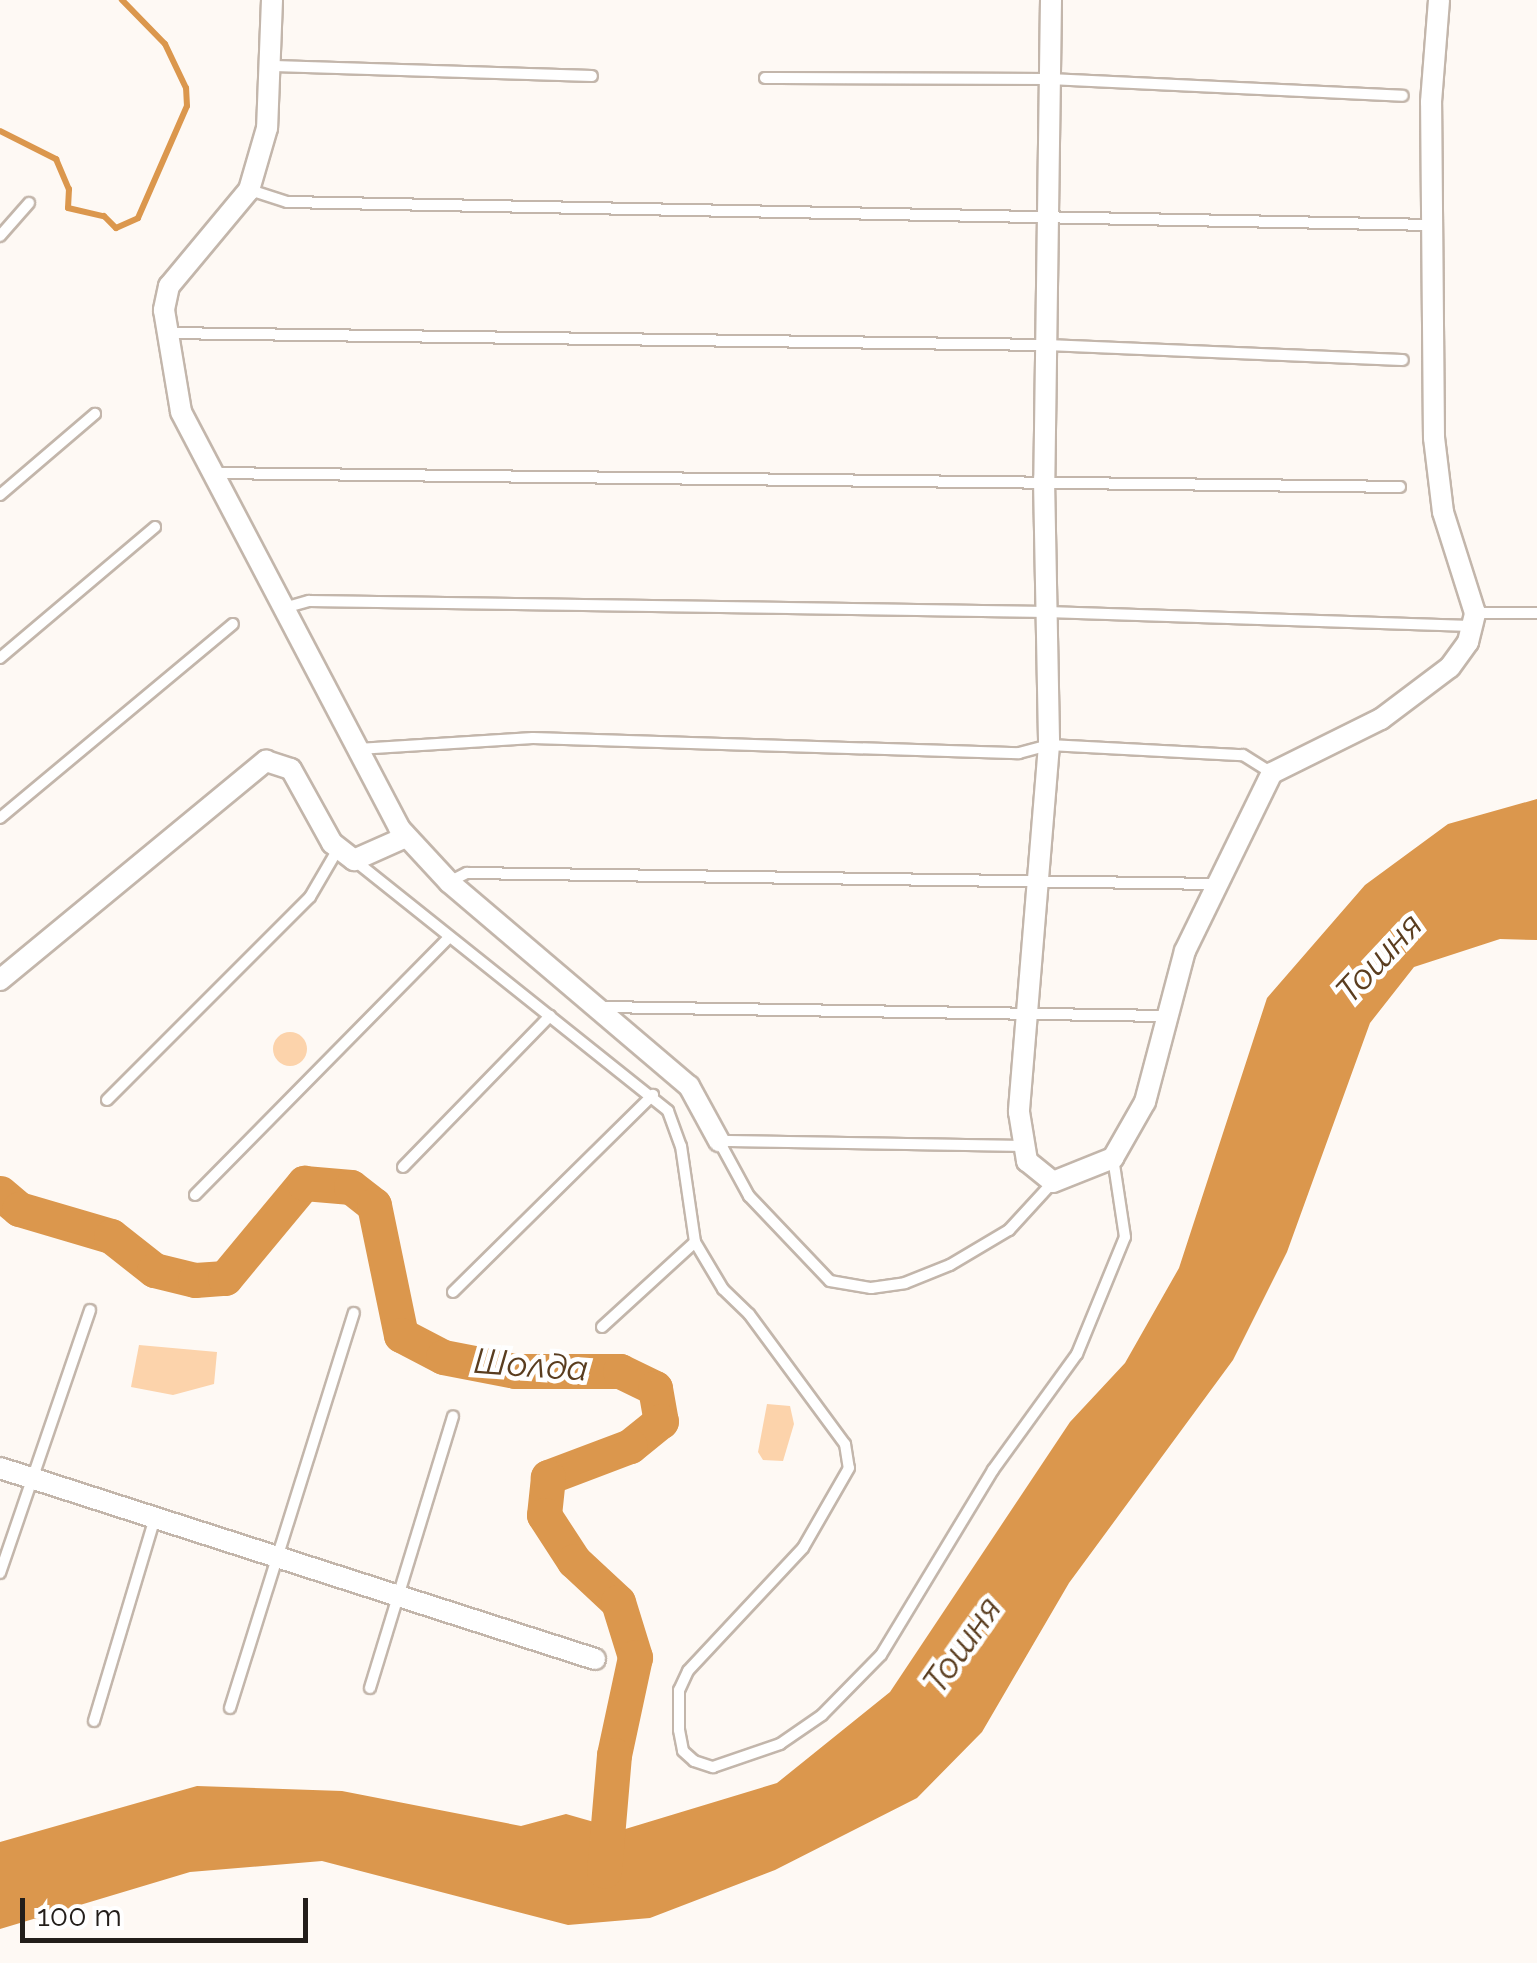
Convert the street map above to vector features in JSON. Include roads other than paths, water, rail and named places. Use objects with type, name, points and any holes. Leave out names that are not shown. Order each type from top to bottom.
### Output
[{"type":"street","points":[[272,0],[274,66],[267,128],[249,190],[170,286],[164,333],[182,412],[210,473],[406,837],[449,882],[689,1086],[719,1141]]},
{"type":"street","points":[[1051,0],[1044,479],[1049,746],[1020,1146],[1039,1176],[1052,1182],[1114,1158],[1145,1102],[1184,951],[1222,884],[1272,773],[1380,719],[1450,667],[1473,620],[1443,512],[1434,438],[1431,102],[1438,0]]},
{"type":"street","points":[[0,980],[266,762],[292,769],[346,854],[406,837]]},
{"type":"street","points":[[0,1468],[595,1659]]},
{"type":"lane","points":[[274,66],[592,76]]},
{"type":"lane","points":[[765,78],[1049,79],[1403,96]]},
{"type":"lane","points":[[249,190],[287,202],[1048,214],[1435,225]]},
{"type":"lane","points":[[0,236],[29,203]]},
{"type":"lane","points":[[164,333],[1046,346],[1403,360]]},
{"type":"lane","points":[[0,496],[95,414]]},
{"type":"lane","points":[[210,473],[1044,479],[1400,487]]},
{"type":"lane","points":[[0,658],[155,527]]},
{"type":"lane","points":[[282,608],[309,601],[1473,620],[1537,613]]},
{"type":"lane","points":[[0,818],[233,624]]},
{"type":"lane","points":[[358,749],[533,738],[1019,754],[1049,746],[1243,754],[1272,773]]},
{"type":"lane","points":[[107,1100],[310,896],[346,854],[653,1095],[668,1111],[682,1146],[696,1242],[724,1289],[836,1430],[849,1468],[803,1548],[717,1636],[679,1690],[683,1751],[713,1767],[780,1744],[822,1716],[890,1640],[993,1470],[1078,1354],[1125,1237],[1114,1158]]},
{"type":"lane","points":[[449,882],[467,872],[1222,884]]},
{"type":"lane","points":[[196,1195],[449,937]]},
{"type":"lane","points":[[600,1007],[1168,1016]]},
{"type":"lane","points":[[403,1167],[550,1016]]},
{"type":"lane","points":[[453,1292],[653,1095]]},
{"type":"lane","points":[[1020,1146],[719,1141],[749,1196],[830,1280],[870,1288],[904,1284],[950,1264],[1034,1209],[1052,1182]]},
{"type":"lane","points":[[602,1328],[696,1242]]},
{"type":"lane","points":[[0,1573],[29,1478],[90,1310]]},
{"type":"lane","points":[[230,1708],[354,1313]]},
{"type":"lane","points":[[370,1688],[453,1416]]},
{"type":"lane","points":[[94,1721],[155,1518]]},
{"type":"water","name":"Тошня","points":[[1537,799],[1537,940],[1500,939],[1414,967],[1370,1023],[1287,1252],[1233,1360],[1069,1583],[982,1732],[917,1798],[775,1870],[650,1918],[568,1925],[322,1861],[190,1872],[0,1929],[0,1842],[197,1786],[342,1791],[521,1826],[566,1814],[622,1830],[777,1783],[890,1692],[1070,1422],[1125,1363],[1179,1268],[1267,998],[1365,885],[1448,824]]},
{"type":"waterway","name":"Шолда","points":[[0,131],[56,159],[69,189],[68,208],[104,216],[116,228],[138,218],[187,106],[186,88],[165,44],[122,0]]},
{"type":"waterway","name":"Шолда","points":[[0,1193],[19,1209],[111,1236],[154,1270],[195,1280],[225,1278],[304,1183],[351,1187],[374,1205],[401,1335],[443,1357],[515,1371],[620,1371],[655,1388],[661,1421],[630,1446],[548,1477],[544,1515],[574,1561],[618,1602],[635,1657],[614,1755],[604,1871]]}]
